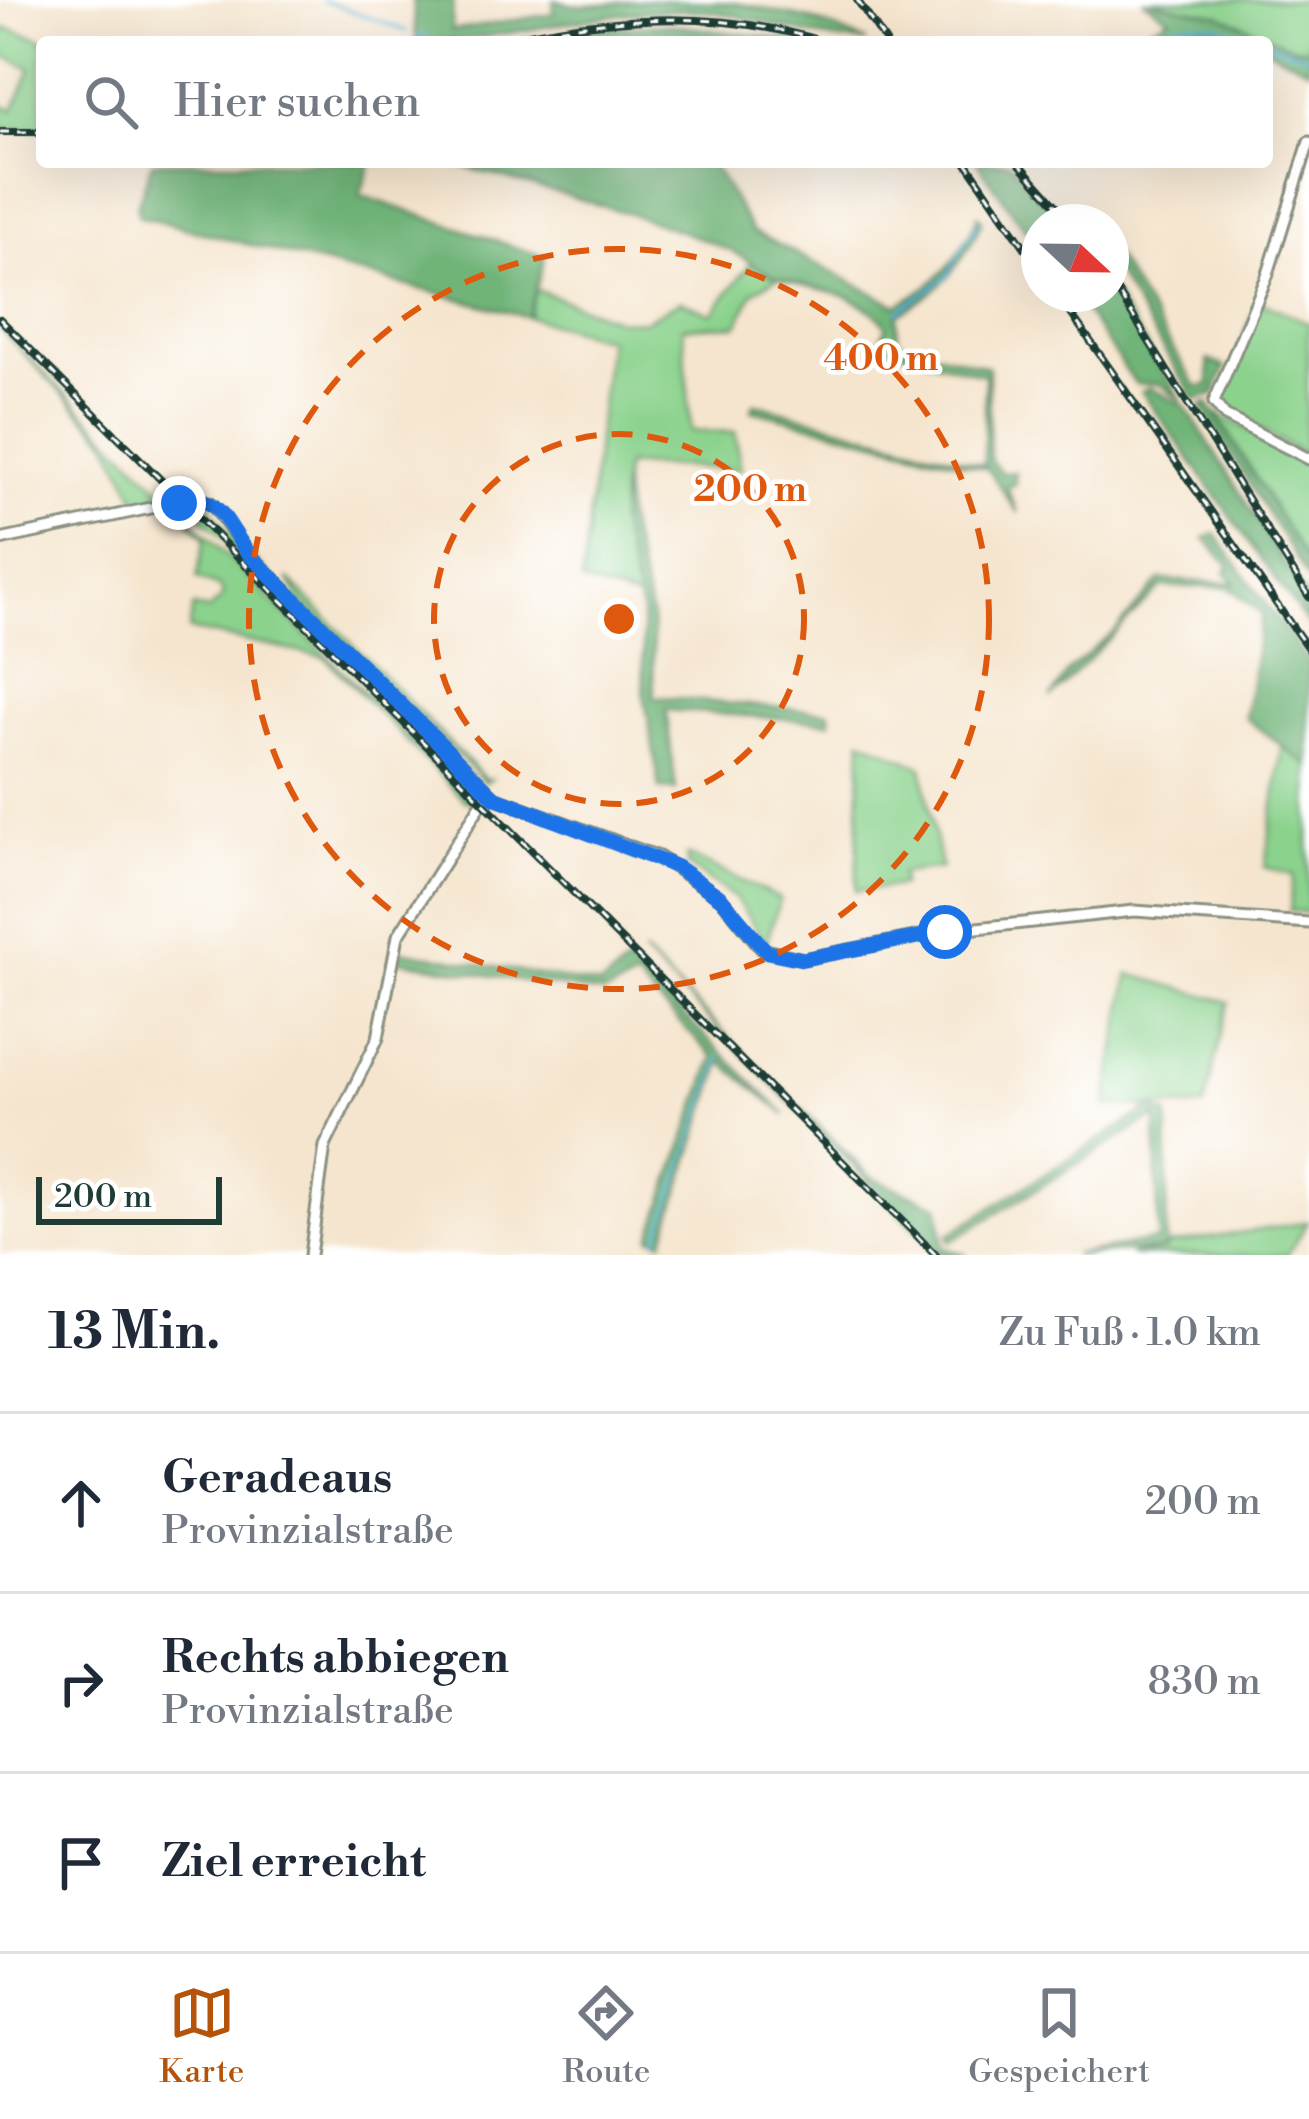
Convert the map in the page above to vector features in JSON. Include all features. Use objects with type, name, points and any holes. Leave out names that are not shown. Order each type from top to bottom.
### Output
[{"type":"street","points":[[1309,142],[1268,274],[1214,402],[1226,416],[1309,459]]},
{"type":"street","points":[[0,540],[193,499],[212,503],[250,555],[488,793],[519,810],[677,867],[727,904],[757,945],[788,959],[965,928],[1133,911],[1309,923]]},
{"type":"street","points":[[310,1255],[325,1146],[378,1038],[398,936],[488,793]]},
{"type":"green space","points":[[413,0],[453,0],[452,31],[553,14],[554,0],[579,6],[652,0],[736,3],[810,19],[852,36],[817,36],[730,15],[684,10],[616,15],[489,36],[416,36]]},
{"type":"green space","points":[[1143,0],[1219,15],[1267,36],[1180,26],[1133,36],[1170,18]]},
{"type":"green space","points":[[1156,0],[1309,0],[1309,48],[1286,44],[1220,16]]},
{"type":"green space","points":[[666,24],[755,36],[561,36]]},
{"type":"green space","points":[[6,28],[36,37],[36,129],[0,129],[0,105],[14,110],[31,68],[0,54],[0,35]]},
{"type":"green space","points":[[1273,39],[1294,48],[1309,48],[1309,69],[1273,52]]},
{"type":"green space","points":[[150,168],[370,168],[360,195],[545,257],[528,317],[139,216],[137,207]]},
{"type":"green space","points":[[468,168],[715,168],[752,231],[897,305],[946,269],[978,216],[982,221],[958,264],[937,287],[897,315],[898,341],[988,367],[990,460],[1001,473],[1015,472],[1015,483],[1007,488],[1018,513],[988,469],[752,410],[754,403],[984,465],[985,375],[877,345],[887,326],[864,306],[773,276],[697,237]]},
{"type":"green space","points":[[981,168],[1014,168],[1047,204],[1021,204],[1021,223]]},
{"type":"green space","points":[[751,263],[777,278],[753,292],[738,325],[683,327],[691,431],[735,432],[741,469],[626,465],[622,516],[639,600],[582,582],[608,339],[528,317],[536,290],[618,320],[644,321],[681,301],[712,314]]},
{"type":"green space","points":[[1129,279],[1197,387],[1210,385],[1208,360],[1225,367],[1214,395],[1195,399],[1129,294]]},
{"type":"green space","points":[[1257,300],[1309,323],[1305,454],[1219,406]]},
{"type":"green space","points":[[1085,312],[1125,312],[1182,401],[1160,384],[1136,384]]},
{"type":"green space","points":[[0,329],[169,497],[141,507],[108,441]]},
{"type":"green space","points":[[1150,388],[1185,406],[1309,602],[1309,626],[1142,392]]},
{"type":"green space","points":[[1208,403],[1309,566],[1309,580],[1201,406]]},
{"type":"green space","points":[[1218,414],[1309,460],[1309,566],[1222,422]]},
{"type":"green space","points":[[623,478],[626,517],[652,619],[654,697],[830,712],[830,722],[666,710],[676,790],[660,789],[644,694],[642,613],[619,524]]},
{"type":"green space","points":[[187,502],[206,503],[233,538],[481,788],[481,796]]},
{"type":"green space","points":[[177,507],[474,802],[465,801],[325,657],[189,630],[193,607],[209,610],[223,597],[221,588],[197,578],[205,538]]},
{"type":"green space","points":[[1215,534],[1309,663],[1309,766],[1245,718],[1262,614],[1229,587],[1161,587],[1050,698],[1068,671],[1116,630],[1160,580],[1235,583],[1225,572],[1230,566],[1205,538]]},
{"type":"green space","points":[[288,578],[490,779],[485,782],[300,599]]},
{"type":"green space","points":[[862,739],[922,767],[941,868],[901,873],[901,886],[856,891]]},
{"type":"green space","points":[[1283,743],[1309,766],[1309,913],[1290,911],[1293,875],[1265,867]]},
{"type":"green space","points":[[687,855],[780,899],[766,943],[735,898],[687,865]]},
{"type":"green space","points":[[400,950],[601,986],[629,963],[786,1115],[722,1062],[663,1241],[651,1237],[714,1057],[636,979],[605,994],[397,960]]},
{"type":"green space","points":[[643,953],[871,1177],[939,1206],[943,1248],[967,1255],[941,1255]]},
{"type":"green space","points":[[1129,974],[1229,1002],[1204,1107],[1106,1106]]},
{"type":"green space","points":[[1152,1107],[1168,1115],[1166,1249],[1073,1255],[1158,1240],[1156,1116],[950,1242],[948,1235]]},
{"type":"green space","points":[[1308,1222],[1287,1255],[1130,1255],[1166,1249],[1166,1245]]},
{"type":"waterway","points":[[322,0],[406,31]]},
{"type":"waterway","points":[[1147,36],[1180,24],[1222,27],[1252,36]]},
{"type":"waterway","points":[[1273,43],[1309,56]]},
{"type":"waterway","points":[[897,312],[946,277],[978,222]]},
{"type":"waterway","points":[[657,1240],[721,1058]]},
{"type":"waterway","points":[[656,1249],[668,1255]]},
{"type":"railway","points":[[857,0],[882,36]]},
{"type":"railway","points":[[523,36],[657,20],[740,24],[802,36]]},
{"type":"railway","points":[[0,132],[36,132]]},
{"type":"railway","points":[[970,168],[1021,242]]},
{"type":"railway","points":[[1023,168],[1055,204]]},
{"type":"railway","points":[[1129,310],[1309,597]]},
{"type":"railway","points":[[1070,312],[1309,650]]},
{"type":"railway","points":[[0,319],[936,1255]]},
{"type":"route","points":[[179,503],[201,499],[220,510],[250,555],[494,797],[677,867],[721,898],[767,952],[803,959],[945,932]]}]
